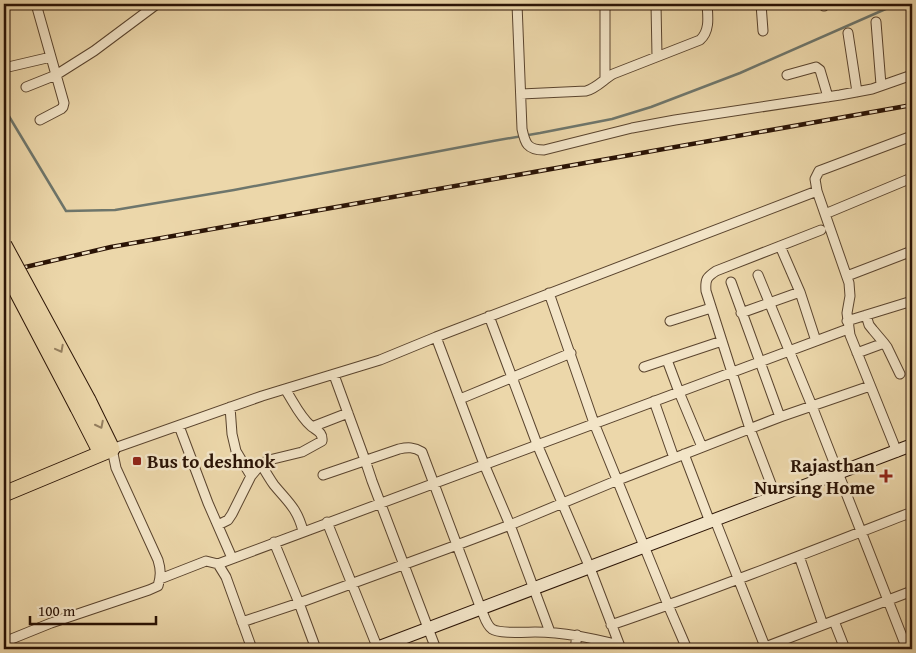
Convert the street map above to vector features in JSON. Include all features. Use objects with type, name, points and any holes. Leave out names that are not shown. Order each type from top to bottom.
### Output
[{"type":"main road","points":[[4,245],[107,451],[4,494]]},
{"type":"main road","points":[[4,267],[83,404]]},
{"type":"street","points":[[36,4],[64,103],[63,108],[40,120]]},
{"type":"street","points":[[26,87],[56,75],[94,51],[157,4]]},
{"type":"street","points":[[517,4],[522,129],[524,141],[530,148],[536,150],[544,150],[632,128],[675,120],[856,92],[882,86],[912,75]]},
{"type":"street","points":[[605,4],[605,79]]},
{"type":"street","points":[[656,4],[657,56]]},
{"type":"street","points":[[521,94],[594,89],[613,74],[700,40],[707,32],[707,4]]},
{"type":"street","points":[[761,4],[763,31]]},
{"type":"street","points":[[876,22],[882,86]]},
{"type":"street","points":[[848,33],[856,92]]},
{"type":"street","points":[[4,68],[51,57]]},
{"type":"street","points":[[787,75],[816,67],[819,68],[828,97]]},
{"type":"street","points":[[897,452],[847,325],[851,289],[817,191],[815,179],[819,172],[912,136]]},
{"type":"street","points":[[825,214],[909,179]]},
{"type":"street","points":[[4,642],[51,623],[158,586],[160,569],[158,560],[107,451],[285,389],[380,360],[489,316],[817,191]]},
{"type":"street","points":[[776,497],[750,429],[711,308],[705,282],[716,270],[821,230]]},
{"type":"street","points":[[780,246],[800,292],[816,340]]},
{"type":"street","points":[[847,276],[912,251]]},
{"type":"street","points":[[758,275],[812,406],[907,649]]},
{"type":"street","points":[[731,282],[780,417]]},
{"type":"street","points":[[741,313],[800,292]]},
{"type":"street","points":[[549,293],[594,423],[687,649]]},
{"type":"street","points":[[160,579],[206,561],[218,564],[789,351],[866,315],[912,301]]},
{"type":"street","points":[[670,322],[711,308]]},
{"type":"street","points":[[866,315],[873,330],[884,343],[900,374]]},
{"type":"street","points":[[489,316],[537,444],[590,568],[620,647]]},
{"type":"street","points":[[436,337],[550,632]]},
{"type":"street","points":[[644,367],[722,341]]},
{"type":"street","points":[[857,353],[884,343]]},
{"type":"street","points":[[460,399],[571,353]]},
{"type":"street","points":[[667,360],[702,447]]},
{"type":"street","points":[[334,375],[403,565],[436,649]]},
{"type":"street","points":[[242,622],[300,603],[457,545],[702,447],[780,417],[870,386]]},
{"type":"street","points":[[218,525],[228,520],[251,476],[261,464],[269,460],[302,452],[322,441],[321,434],[303,418],[285,389]]},
{"type":"street","points":[[654,401],[674,458]]},
{"type":"street","points":[[230,408],[232,434],[236,451],[251,476]]},
{"type":"street","points":[[312,427],[348,413]]},
{"type":"street","points":[[179,426],[232,558]]},
{"type":"street","points":[[327,522],[376,649],[912,446]]},
{"type":"street","points":[[323,475],[399,449],[416,448],[422,452],[481,609],[491,629],[496,631],[550,632],[577,635],[620,647]]},
{"type":"street","points":[[684,454],[738,580],[764,649],[912,591]]},
{"type":"street","points":[[261,464],[272,482],[294,507],[304,531]]},
{"type":"street","points":[[612,624],[738,580],[912,512]]},
{"type":"street","points":[[274,542],[300,603],[316,649]]},
{"type":"street","points":[[799,556],[823,625]]},
{"type":"street","points":[[218,564],[226,577],[252,649]]},
{"type":"street","points":[[834,621],[845,649]]},
{"type":"street","points":[[576,649],[577,635]]},
{"type":"waterway","points":[[4,108],[66,211],[115,210],[234,190],[612,119],[651,107],[740,73],[897,4]]},
{"type":"railway","points":[[4,272],[111,247],[912,105]]},
{"type":"place","name":"Bus to deshnok","points":[[137,461]]},
{"type":"place","name":"Rajasthan Nursing Home","points":[[886,476]]}]
